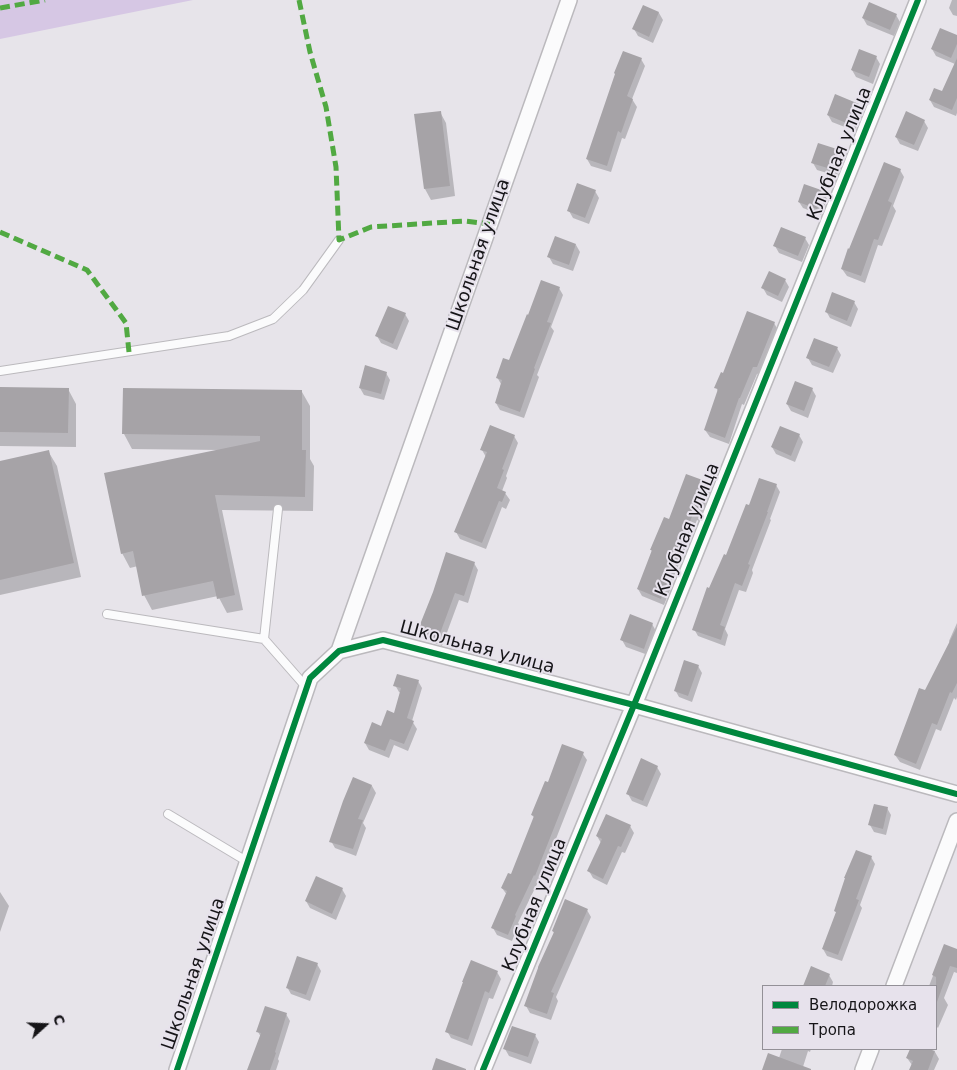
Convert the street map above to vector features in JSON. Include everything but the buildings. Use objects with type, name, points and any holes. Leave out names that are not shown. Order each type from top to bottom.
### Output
[{"type":"street","name":"Школьная улица","points":[[339,652],[569,0]]},
{"type":"street","name":"Клубная улица","points":[[483,1070],[634,705],[918,0]]},
{"type":"street","name":"Школьная улица","points":[[177,1070],[310,678],[339,652],[383,640],[634,705],[957,794]]},
{"type":"street","points":[[894,985],[957,821]]},
{"type":"street","points":[[863,1070],[871,1050]]},
{"type":"lane","points":[[0,371],[229,336],[256,326],[273,319],[303,290],[338,240]]},
{"type":"lane","points":[[264,638],[278,509]]},
{"type":"lane","points":[[107,614],[264,638],[307,688]]},
{"type":"lane","points":[[168,814],[248,862]]},
{"type":"shaded area","points":[[0,0],[193,0],[0,39]]},
{"type":"marked path","points":[[0,8],[45,0]]},
{"type":"marked path","points":[[299,0],[310,52],[326,107],[336,167],[339,240],[371,227],[465,221],[490,224]]},
{"type":"marked path","points":[[0,232],[87,270],[126,323],[129,352]]},
{"type":"cycle path","points":[[483,1070],[634,705],[918,0]]},
{"type":"cycle path","points":[[177,1070],[310,678],[339,651],[383,640],[634,705],[957,794]]}]
